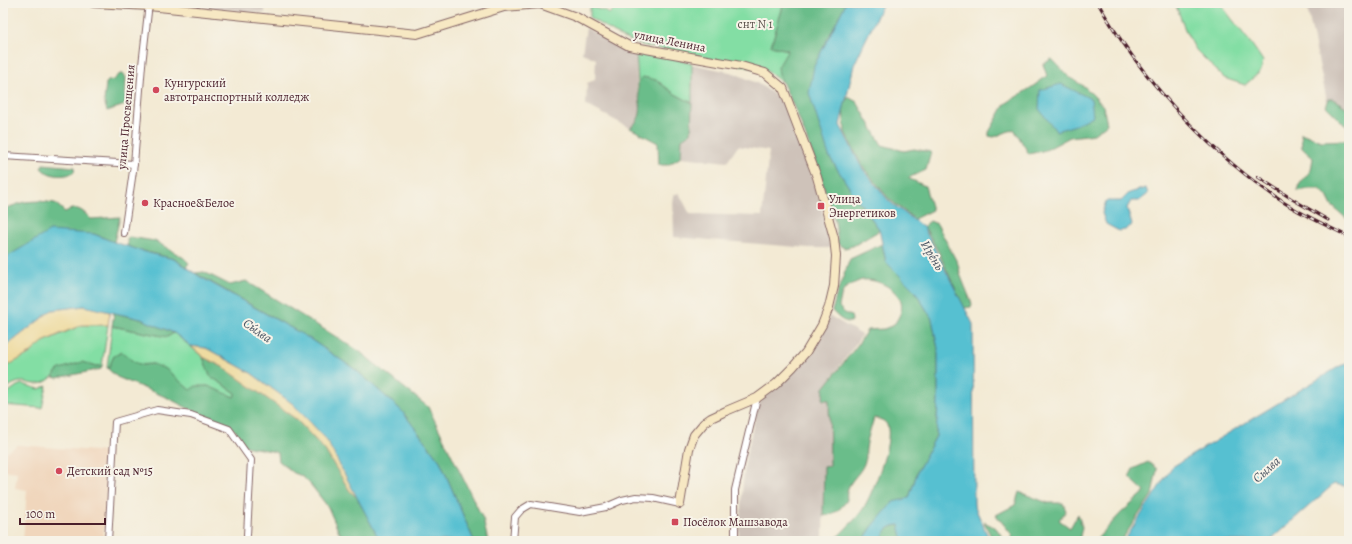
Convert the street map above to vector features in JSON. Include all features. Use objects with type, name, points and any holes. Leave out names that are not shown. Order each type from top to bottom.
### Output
[{"type":"street","name":"улица Ленина","points":[[93,3],[149,5],[417,34],[504,7],[540,4],[576,17],[629,46],[742,66],[765,73],[783,88],[817,177],[834,238],[836,266],[834,286],[829,307],[822,325],[806,352],[776,384],[757,398],[711,418],[698,429],[691,441],[689,449],[684,472],[680,504]]},
{"type":"street","name":"улица Просвещения","points":[[124,233],[134,164],[142,65],[149,5]]},
{"type":"street","points":[[3,156],[134,164]]},
{"type":"street","points":[[734,541],[735,490],[757,398]]},
{"type":"street","points":[[108,541],[115,422],[157,410],[191,415],[229,429],[251,460],[247,535]]},
{"type":"street","points":[[513,541],[516,517],[520,510],[531,504],[580,512],[606,507],[622,500],[636,497],[653,498],[680,504]]},
{"type":"shaded area","points":[[165,3],[265,3],[265,13]]},
{"type":"shaded area","points":[[1306,3],[1349,3],[1349,109],[1333,99],[1328,102],[1327,101]]},
{"type":"shaded area","points":[[586,28],[613,44],[636,52],[637,89],[640,113],[638,121],[630,128],[586,105],[587,83],[595,80],[596,59],[582,53]]},
{"type":"shaded area","points":[[692,64],[734,73],[761,85],[785,103],[821,204],[830,248],[809,248],[674,237],[673,195],[679,193],[690,214],[762,216],[769,151],[738,146],[727,162],[681,157],[682,139],[691,133]]},
{"type":"shaded area","points":[[830,316],[862,335],[824,388],[829,400],[830,467],[824,467],[823,541],[738,540],[745,461],[758,406],[762,399],[792,374],[804,361]]},
{"type":"shaded area","points":[[18,445],[109,452],[103,541],[23,541],[27,490],[15,488],[17,472],[3,470],[6,452]]},
{"type":"green space","name":"снт N 1","points":[[618,3],[784,3],[771,46],[788,50],[783,83],[767,71],[642,45],[623,38],[590,18],[590,7],[606,11],[609,14],[618,5]]},
{"type":"green space","points":[[784,3],[846,3],[814,66],[829,156],[852,192],[879,229],[877,232],[853,246],[844,248],[838,244],[835,221],[818,169],[798,116],[779,75],[778,67],[788,50],[771,46]]},
{"type":"green space","points":[[1175,3],[1220,3],[1263,61],[1261,71],[1245,85],[1224,78],[1196,50],[1186,32]]},
{"type":"green space","points":[[636,52],[666,56],[692,64],[692,103],[675,94],[656,80],[643,78],[638,82]]},
{"type":"green space","points":[[1052,59],[1069,77],[1085,87],[1103,106],[1107,124],[1094,134],[1070,137],[1046,150],[1029,154],[1014,129],[994,137],[989,136],[989,132],[1005,104],[1047,76],[1043,64]]},
{"type":"green space","points":[[120,74],[124,74],[126,78],[125,105],[107,111],[104,101],[106,83],[113,80]]},
{"type":"green space","points":[[643,77],[656,80],[675,94],[692,103],[691,133],[682,139],[681,157],[668,165],[659,165],[658,143],[630,128],[639,118],[640,107],[638,82]]},
{"type":"green space","points":[[848,97],[857,102],[882,145],[904,151],[914,149],[931,152],[926,170],[908,178],[925,186],[932,210],[914,219],[889,199],[862,166],[845,132],[843,108]]},
{"type":"green space","points":[[1329,99],[1333,99],[1349,109],[1349,129],[1326,106]]},
{"type":"green space","points":[[1301,133],[1321,141],[1349,140],[1349,219],[1347,219],[1332,206],[1327,196],[1320,189],[1298,191],[1299,185],[1311,170],[1313,158],[1302,148]]},
{"type":"green space","points":[[43,164],[75,167],[74,172],[71,174],[57,175],[44,171],[41,168]]},
{"type":"green space","points":[[39,201],[55,203],[65,212],[73,209],[79,210],[91,219],[120,217],[114,242],[94,234],[3,259],[3,209],[24,202]]},
{"type":"green space","points":[[930,221],[937,224],[958,264],[960,274],[972,304],[971,307],[964,308],[939,253],[924,226]]},
{"type":"green space","points":[[129,237],[155,241],[184,258],[189,263],[186,267],[174,259],[128,247],[127,240]]},
{"type":"green space","points":[[882,244],[886,262],[915,291],[932,319],[938,349],[938,402],[936,436],[918,470],[909,498],[872,527],[863,541],[837,541],[836,539],[857,517],[867,502],[885,455],[888,433],[885,422],[874,418],[867,441],[866,460],[848,488],[847,500],[837,511],[823,516],[824,467],[830,466],[829,400],[823,400],[824,388],[859,343],[867,330],[884,329],[894,325],[901,311],[901,304],[895,292],[883,284],[876,281],[862,280],[846,288],[841,297],[839,307],[851,316],[851,322],[843,320],[832,311],[850,259]]},
{"type":"green space","points":[[204,272],[230,285],[246,281],[359,351],[428,407],[483,519],[488,541],[474,541],[440,461],[401,410],[356,370],[307,337],[195,273]]},
{"type":"green space","points":[[114,313],[141,319],[174,333],[167,337],[112,326]]},
{"type":"green space","points":[[82,325],[108,325],[102,366],[95,366],[91,364],[57,371],[46,382],[36,384],[24,382],[17,383],[11,385],[3,391],[3,369],[5,366],[29,354],[43,342]]},
{"type":"green space","points":[[112,326],[167,337],[174,333],[203,357],[210,376],[236,393],[234,397],[207,386],[190,390],[153,364],[138,364],[127,356],[114,356],[108,369]]},
{"type":"green space","points":[[122,352],[134,362],[142,365],[153,364],[166,369],[190,390],[196,386],[208,386],[234,397],[236,393],[210,376],[203,357],[223,367],[296,419],[325,450],[350,491],[358,498],[380,541],[345,541],[338,530],[328,507],[302,476],[294,473],[279,461],[278,453],[245,446],[239,435],[230,426],[199,414],[168,398],[117,377],[108,369],[114,356]]},
{"type":"green space","points":[[82,362],[95,366],[102,366],[101,369],[97,370],[57,378],[53,377],[60,369]]},
{"type":"green space","points":[[22,384],[39,389],[47,386],[42,408],[3,405],[3,396]]},
{"type":"green space","points":[[1148,462],[1157,469],[1152,495],[1121,541],[1095,541],[1121,513],[1145,492],[1129,477],[1133,469]]},
{"type":"green space","points":[[1019,492],[1048,503],[1063,503],[1066,511],[1059,520],[1070,528],[1078,514],[1082,527],[1079,541],[1008,541],[1013,536],[996,515],[1015,505]]},
{"type":"green space","points":[[984,522],[996,528],[1006,541],[993,541]]},
{"type":"green space","points":[[900,525],[903,541],[881,541],[884,534],[890,528]]},
{"type":"sand","points":[[84,306],[110,312],[108,325],[82,325],[60,334],[43,342],[29,354],[3,368],[4,348],[52,310]]},
{"type":"sand","points":[[191,346],[206,348],[251,373],[293,404],[327,439],[358,498],[350,491],[325,450],[296,419],[223,367],[203,357]]},
{"type":"water","name":"Ире́нь","points":[[846,3],[883,3],[854,65],[840,125],[862,168],[889,201],[924,228],[973,324],[974,505],[990,541],[903,541],[899,525],[887,530],[881,541],[863,541],[872,527],[893,502],[909,498],[918,470],[936,436],[938,402],[938,349],[932,319],[915,291],[886,262],[879,229],[852,192],[829,156],[809,93],[814,66]]},
{"type":"water","points":[[1061,84],[1091,99],[1093,116],[1076,125],[1056,131],[1039,109],[1040,90]]},
{"type":"water","points":[[1146,188],[1148,194],[1139,201],[1131,201],[1127,208],[1132,225],[1125,230],[1119,231],[1106,224],[1102,213],[1106,201],[1121,201],[1129,193]]},
{"type":"water","name":"Сы́лва","points":[[50,231],[94,234],[149,253],[174,259],[199,276],[307,337],[356,370],[401,410],[440,461],[474,541],[380,541],[326,439],[293,404],[251,373],[206,348],[191,346],[174,333],[141,319],[84,306],[52,310],[4,348],[3,352],[3,259]]},
{"type":"water","name":"Сылва","points":[[1349,363],[1349,487],[1334,484],[1269,541],[1124,541],[1172,467],[1340,366]]},
{"type":"railway","points":[[1098,3],[1114,30],[1153,82],[1174,107],[1220,153],[1245,174],[1289,206],[1349,237]]},
{"type":"railway","points":[[1258,177],[1328,220]]},
{"type":"place","name":"Кунгурский автотранспортный колледж","points":[[156,90]]},
{"type":"place","name":"Красное&Белое","points":[[145,203]]},
{"type":"place","name":"Улица Энергетиков","points":[[821,206]]},
{"type":"place","name":"Детский сад №15","points":[[59,471]]},
{"type":"place","name":"Посёлок Машзавода","points":[[675,522]]}]
